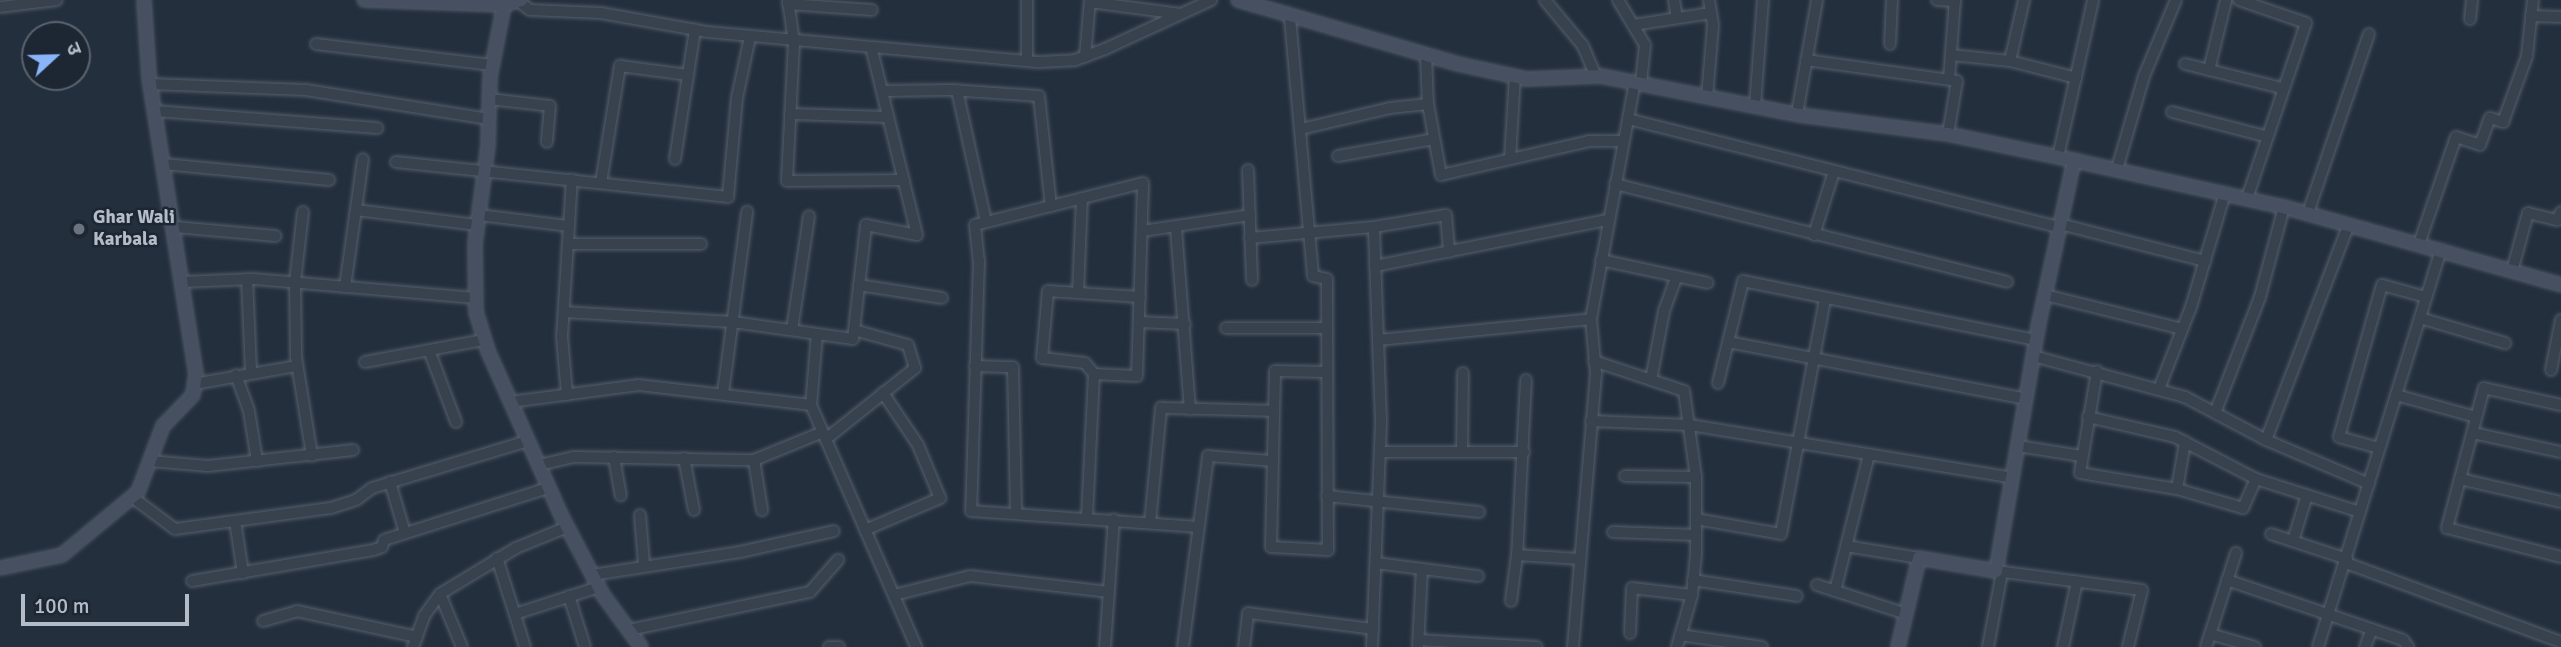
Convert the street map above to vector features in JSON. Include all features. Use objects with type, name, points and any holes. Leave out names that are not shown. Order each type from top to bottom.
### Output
[{"type":"street","points":[[0,7],[57,0]]},
{"type":"street","points":[[0,568],[62,555],[138,492],[163,426],[193,395],[183,282],[151,84],[144,0]]},
{"type":"street","points":[[364,0],[504,5],[520,0],[530,10],[601,13],[750,37],[872,50],[1027,61],[1085,57],[1211,0]]},
{"type":"street","points":[[1027,0],[1027,61]]},
{"type":"street","points":[[1238,0],[1290,18],[1516,76],[1596,76],[1797,114],[1948,134],[2058,156],[2308,213],[2561,285]]},
{"type":"street","points":[[1545,0],[1583,46],[1596,76]]},
{"type":"street","points":[[1573,647],[1591,421],[1594,361],[1591,319],[1623,141],[1645,45],[1618,0]]},
{"type":"street","points":[[1674,0],[1677,18]]},
{"type":"street","points":[[1707,97],[1711,13],[1709,0]]},
{"type":"street","points":[[1755,106],[1763,0]]},
{"type":"street","points":[[1797,114],[1816,0]]},
{"type":"street","points":[[1890,44],[1892,0]]},
{"type":"street","points":[[1937,0],[1955,1],[1949,79]]},
{"type":"street","points":[[2010,61],[2024,0]]},
{"type":"street","points":[[2058,156],[2093,0]]},
{"type":"street","points":[[2117,169],[2144,76],[2176,0]]},
{"type":"street","points":[[2209,70],[2226,0]]},
{"type":"street","points":[[2239,0],[2263,4],[2306,23],[2281,88],[2247,198]]},
{"type":"street","points":[[2470,19],[2472,0]]},
{"type":"street","points":[[2419,244],[2455,136],[2480,145],[2490,118],[2503,122],[2527,56],[2533,0]]},
{"type":"street","points":[[1085,57],[1090,1],[1181,14]]},
{"type":"street","points":[[872,10],[788,2],[794,42],[787,181],[904,180]]},
{"type":"street","points":[[504,5],[492,65],[485,168],[478,220],[476,298],[484,340],[567,527],[596,581],[641,647]]},
{"type":"street","points":[[1633,26],[1711,13]]},
{"type":"street","points":[[2531,16],[2561,17]]},
{"type":"street","points":[[1290,18],[1313,276],[1327,279],[1328,550],[1271,547],[1275,371],[1327,372]]},
{"type":"street","points":[[675,159],[695,30]]},
{"type":"street","points":[[2308,213],[2369,34]]},
{"type":"street","points":[[396,162],[485,168],[728,197],[737,98],[750,37]]},
{"type":"street","points":[[316,44],[492,65]]},
{"type":"street","points":[[564,312],[733,322],[853,339],[866,225],[917,234],[872,50]]},
{"type":"street","points":[[1426,55],[1428,104],[1441,175],[1589,141],[1623,141]]},
{"type":"street","points":[[1951,55],[2010,61],[2076,78]]},
{"type":"street","points":[[1806,60],[1957,81],[1948,134]]},
{"type":"street","points":[[2185,64],[2281,88]]},
{"type":"street","points":[[601,183],[620,66],[688,75]]},
{"type":"street","points":[[1510,159],[1516,76]]},
{"type":"street","points":[[151,84],[306,90],[489,118]]},
{"type":"street","points":[[882,92],[957,90],[1039,96],[1051,206]]},
{"type":"street","points":[[957,90],[986,222]]},
{"type":"street","points":[[489,99],[550,106],[547,142]]},
{"type":"street","points":[[1301,129],[1390,107],[1428,104]]},
{"type":"street","points":[[155,111],[377,128]]},
{"type":"street","points":[[2172,112],[2265,136]]},
{"type":"street","points":[[790,114],[888,117]]},
{"type":"street","points":[[1628,119],[2205,261]]},
{"type":"street","points":[[1338,156],[1434,139]]},
{"type":"street","points":[[345,287],[363,159]]},
{"type":"street","points":[[1988,647],[2012,478],[2036,340],[2074,160]]},
{"type":"street","points":[[164,164],[329,180]]},
{"type":"street","points":[[1248,170],[1252,280]]},
{"type":"street","points":[[1814,235],[1834,171]]},
{"type":"street","points":[[567,394],[564,312],[572,180]]},
{"type":"street","points":[[1140,297],[1048,290],[1042,358],[1085,363],[1094,373],[1138,376],[1143,183],[975,225],[979,261],[971,511],[1016,511],[1198,527]]},
{"type":"street","points":[[1615,184],[2007,282]]},
{"type":"street","points":[[2159,388],[2182,329],[2225,193]]},
{"type":"street","points":[[1078,293],[1082,198]]},
{"type":"street","points":[[2215,413],[2260,297],[2284,207]]},
{"type":"street","points":[[356,210],[569,226]]},
{"type":"street","points":[[303,212],[295,282],[297,366],[312,456]]},
{"type":"street","points":[[723,393],[747,212]]},
{"type":"street","points":[[2512,271],[2528,213],[2557,220],[2561,212]]},
{"type":"street","points":[[1142,231],[1250,215]]},
{"type":"street","points":[[1250,238],[1374,227],[1446,215],[1449,252]]},
{"type":"street","points":[[792,330],[809,216]]},
{"type":"street","points":[[1375,266],[1608,220]]},
{"type":"street","points":[[2266,440],[2349,224]]},
{"type":"street","points":[[175,227],[276,236]]},
{"type":"street","points":[[1372,647],[1380,452],[1374,227]]},
{"type":"street","points":[[1176,228],[1190,409]]},
{"type":"street","points":[[568,244],[701,244]]},
{"type":"street","points":[[2318,647],[2441,250]]},
{"type":"street","points":[[1601,260],[1708,283]]},
{"type":"street","points":[[1651,380],[1664,311],[1677,276]]},
{"type":"street","points":[[183,282],[247,279],[476,298]]},
{"type":"street","points":[[247,279],[251,372]]},
{"type":"street","points":[[1718,383],[1742,281],[1825,300],[2036,340]]},
{"type":"street","points":[[859,285],[942,298]]},
{"type":"street","points":[[2379,449],[2339,437],[2382,285],[2426,297]]},
{"type":"street","points":[[2045,295],[2182,329]]},
{"type":"street","points":[[1696,519],[1781,534],[1825,300]]},
{"type":"street","points":[[2420,317],[2505,343]]},
{"type":"street","points":[[1378,340],[1591,319]]},
{"type":"street","points":[[2551,370],[2561,320]]},
{"type":"street","points":[[1139,322],[1185,324]]},
{"type":"street","points":[[1226,328],[1326,327]]},
{"type":"street","points":[[539,465],[574,457],[754,460],[824,436],[915,368],[908,345],[854,330]]},
{"type":"street","points":[[817,334],[811,405],[916,647]]},
{"type":"street","points":[[365,362],[484,340]]},
{"type":"street","points":[[1728,342],[2026,399]]},
{"type":"street","points":[[429,350],[456,422]]},
{"type":"street","points":[[2034,356],[2159,388],[2266,440],[2368,484]]},
{"type":"street","points":[[1594,361],[1684,391],[1696,477],[1696,535],[1692,595],[1677,647]]},
{"type":"street","points":[[194,384],[297,366]]},
{"type":"street","points":[[975,366],[1013,367],[1016,511]]},
{"type":"street","points":[[2097,371],[2080,473],[2177,489],[2243,508],[2256,479]]},
{"type":"street","points":[[1087,517],[1094,373]]},
{"type":"street","points":[[1462,452],[1463,373]]},
{"type":"street","points":[[236,375],[249,411],[257,461]]},
{"type":"street","points":[[1511,601],[1524,452],[1525,380]]},
{"type":"street","points":[[510,402],[639,385],[811,405]]},
{"type":"street","points":[[2561,405],[2484,388],[2447,528],[2561,557]]},
{"type":"street","points":[[865,530],[940,498],[918,445],[883,393]]},
{"type":"street","points":[[2396,395],[2476,417]]},
{"type":"street","points":[[1150,523],[1161,408],[1274,411]]},
{"type":"street","points":[[2088,417],[2144,427],[2185,442],[2256,479],[2360,512]]},
{"type":"street","points":[[1591,421],[1690,425],[2012,478]]},
{"type":"street","points":[[2473,433],[2561,452]]},
{"type":"street","points":[[132,497],[175,528],[331,508],[390,482],[528,442]]},
{"type":"street","points":[[2177,489],[2185,442]]},
{"type":"street","points":[[2018,446],[2081,456]]},
{"type":"street","points":[[150,461],[208,466],[353,450]]},
{"type":"street","points":[[1380,452],[1524,452]]},
{"type":"street","points":[[1835,591],[1869,455]]},
{"type":"street","points":[[1183,647],[1208,456],[1273,461]]},
{"type":"street","points":[[614,457],[621,495]]},
{"type":"street","points":[[684,458],[694,510]]},
{"type":"street","points":[[754,460],[762,510]]},
{"type":"street","points":[[1625,476],[1696,477]]},
{"type":"street","points":[[2460,479],[2561,502]]},
{"type":"street","points":[[390,482],[405,533]]},
{"type":"street","points":[[192,581],[373,550],[382,547],[384,540],[548,488]]},
{"type":"street","points":[[2293,541],[2307,495]]},
{"type":"street","points":[[1328,496],[1479,512]]},
{"type":"street","points":[[640,515],[644,564]]},
{"type":"street","points":[[1105,647],[1114,519]]},
{"type":"street","points":[[235,521],[243,573]]},
{"type":"street","points":[[263,621],[297,611],[415,642],[440,594],[497,558],[567,527]]},
{"type":"street","points":[[515,614],[569,596],[596,581],[644,564],[740,552],[834,531]]},
{"type":"street","points":[[1613,532],[1696,535]]},
{"type":"street","points":[[2271,534],[2561,642]]},
{"type":"street","points":[[1846,546],[1999,572],[2142,590],[2128,647]]},
{"type":"street","points":[[2206,647],[2236,552]]},
{"type":"street","points":[[1517,555],[1579,559]]},
{"type":"street","points":[[497,558],[525,647]]},
{"type":"street","points":[[1898,647],[1919,558]]},
{"type":"street","points":[[629,630],[810,592],[838,560]]},
{"type":"street","points":[[1376,563],[1478,576]]},
{"type":"street","points":[[1422,569],[1419,643],[1537,647]]},
{"type":"street","points":[[894,595],[970,576],[1109,592]]},
{"type":"street","points":[[1693,580],[1797,596]]},
{"type":"street","points":[[2227,580],[2403,640],[2408,647]]},
{"type":"street","points":[[2063,647],[2077,582]]},
{"type":"street","points":[[1817,585],[1906,614]]},
{"type":"street","points":[[1630,633],[1632,588],[1692,595]]},
{"type":"street","points":[[440,594],[462,647]]},
{"type":"street","points":[[569,596],[585,647]]},
{"type":"street","points":[[1244,647],[1248,613],[1373,629]]},
{"type":"street","points":[[2365,647],[2372,629]]},
{"type":"street","points":[[2210,634],[2255,647]]},
{"type":"street","points":[[1681,635],[1755,647]]},
{"type":"street","points":[[829,647],[839,647]]},
{"type":"place","name":"Ghar Wali Karbala","points":[[79,229]]}]
